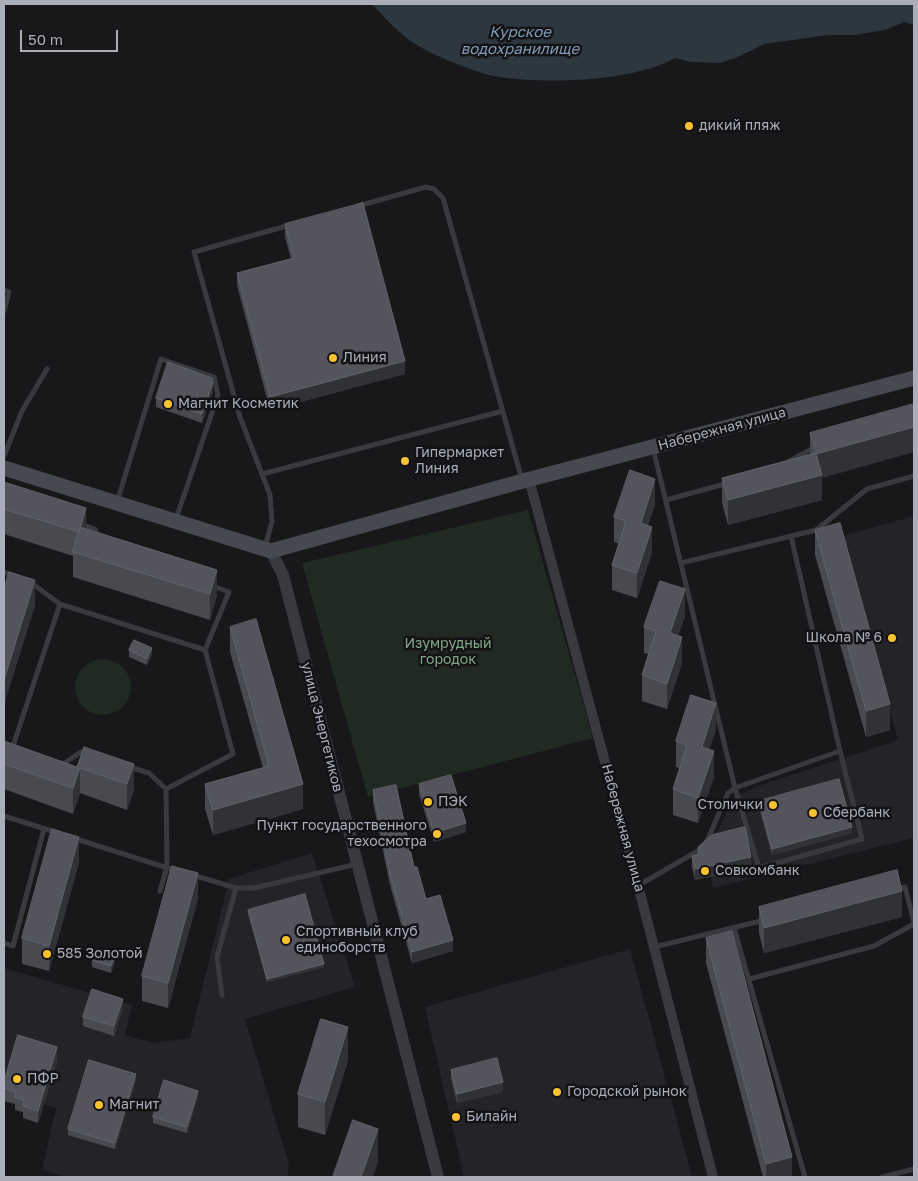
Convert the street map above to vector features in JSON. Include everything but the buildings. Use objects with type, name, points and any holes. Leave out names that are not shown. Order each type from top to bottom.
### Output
[{"type":"main road","name":"Набережная улица","points":[[268,550],[914,378]]},
{"type":"main road","points":[[4,468],[268,550]]},
{"type":"street","name":"Набережная улица","points":[[526,480],[638,885],[713,1177]]},
{"type":"street","name":"улица Энергетиков","points":[[268,550],[283,575],[438,1177]]},
{"type":"lane","points":[[355,207],[426,187],[434,189],[443,198],[503,411],[526,480]]},
{"type":"lane","points":[[268,550],[272,521],[270,495],[240,418],[194,252],[298,223]]},
{"type":"lane","points":[[4,290],[9,292],[4,311]]},
{"type":"lane","points":[[117,503],[160,359],[214,377],[218,395],[175,521]]},
{"type":"lane","points":[[4,456],[22,411],[47,369]]},
{"type":"lane","points":[[262,474],[503,411]]},
{"type":"lane","points":[[786,464],[809,448],[818,446]]},
{"type":"lane","points":[[653,448],[735,788],[760,868],[862,838],[840,751],[791,536]]},
{"type":"lane","points":[[681,563],[816,530],[867,489],[914,476]]},
{"type":"lane","points":[[666,500],[732,482]]},
{"type":"lane","points":[[77,523],[95,529],[103,547]]},
{"type":"lane","points":[[4,572],[19,578]]},
{"type":"lane","points":[[27,580],[60,604],[205,650]]},
{"type":"lane","points":[[166,789],[233,754],[205,650],[229,592],[202,582]]},
{"type":"lane","points":[[21,749],[13,746],[60,604]]},
{"type":"lane","points":[[638,885],[705,847],[728,793],[735,788],[840,751]]},
{"type":"lane","points":[[55,761],[63,764],[81,752],[90,754]]},
{"type":"lane","points":[[123,765],[149,773],[166,789],[167,868],[160,891]]},
{"type":"lane","points":[[4,816],[236,888],[254,888],[357,864]]},
{"type":"lane","points":[[4,943],[13,946],[44,829]]},
{"type":"lane","points":[[749,979],[874,946],[914,923],[905,887],[886,891]]},
{"type":"lane","points":[[222,995],[217,957],[236,888]]},
{"type":"lane","points":[[654,947],[772,918]]},
{"type":"lane","points":[[734,928],[805,1177]]},
{"type":"lane","points":[[882,1177],[914,1169]]},
{"type":"shaded area","points":[[914,516],[914,838],[713,888],[707,854],[733,798],[761,785],[898,740],[843,536]]},
{"type":"shaded area","points":[[312,853],[355,987],[245,1019],[289,1165],[287,1177],[67,1177],[42,1170],[56,1108],[4,1092],[4,968],[132,1005],[125,1035],[152,1043],[190,1038],[229,879]]},
{"type":"shaded area","name":"Городской рынок","points":[[630,949],[692,1177],[464,1177],[425,1007]]},
{"type":"green space","name":"Изумрудный городок","points":[[528,510],[593,738],[368,797],[302,563]]},
{"type":"green space","points":[[97,659],[109,659],[119,663],[127,671],[131,687],[127,703],[119,711],[109,715],[97,715],[87,711],[79,703],[75,693],[75,681],[79,671],[87,663]]},
{"type":"water","name":"Курское водохранилище","points":[[372,4],[914,4],[914,25],[904,22],[885,30],[854,35],[828,35],[764,44],[738,57],[720,63],[691,62],[675,58],[657,66],[613,76],[589,79],[541,80],[490,75],[434,54],[405,36]]},
{"type":"place","name":"дикий пляж","points":[[689,126]]},
{"type":"place","name":"Линия","points":[[333,358]]},
{"type":"place","name":"Магнит Косметик","points":[[168,404]]},
{"type":"place","name":"Гипермаркет Линия","points":[[405,461]]},
{"type":"place","name":"Школа № 6","points":[[892,638]]},
{"type":"place","name":"ПЭК","points":[[428,802]]},
{"type":"place","name":"Столички","points":[[773,805]]},
{"type":"place","name":"Сбербанк","points":[[813,813]]},
{"type":"place","name":"Пункт государственного техосмотра","points":[[437,834]]},
{"type":"place","name":"Совкомбанк","points":[[705,871]]},
{"type":"place","name":"Спортивный клуб единоборств","points":[[286,940]]},
{"type":"place","name":"585 Золотой","points":[[47,954]]},
{"type":"place","name":"ПФР","points":[[17,1079]]},
{"type":"place","name":"Городской рынок","points":[[557,1092]]},
{"type":"place","name":"Магнит","points":[[99,1105]]},
{"type":"place","name":"Билайн","points":[[456,1117]]}]
